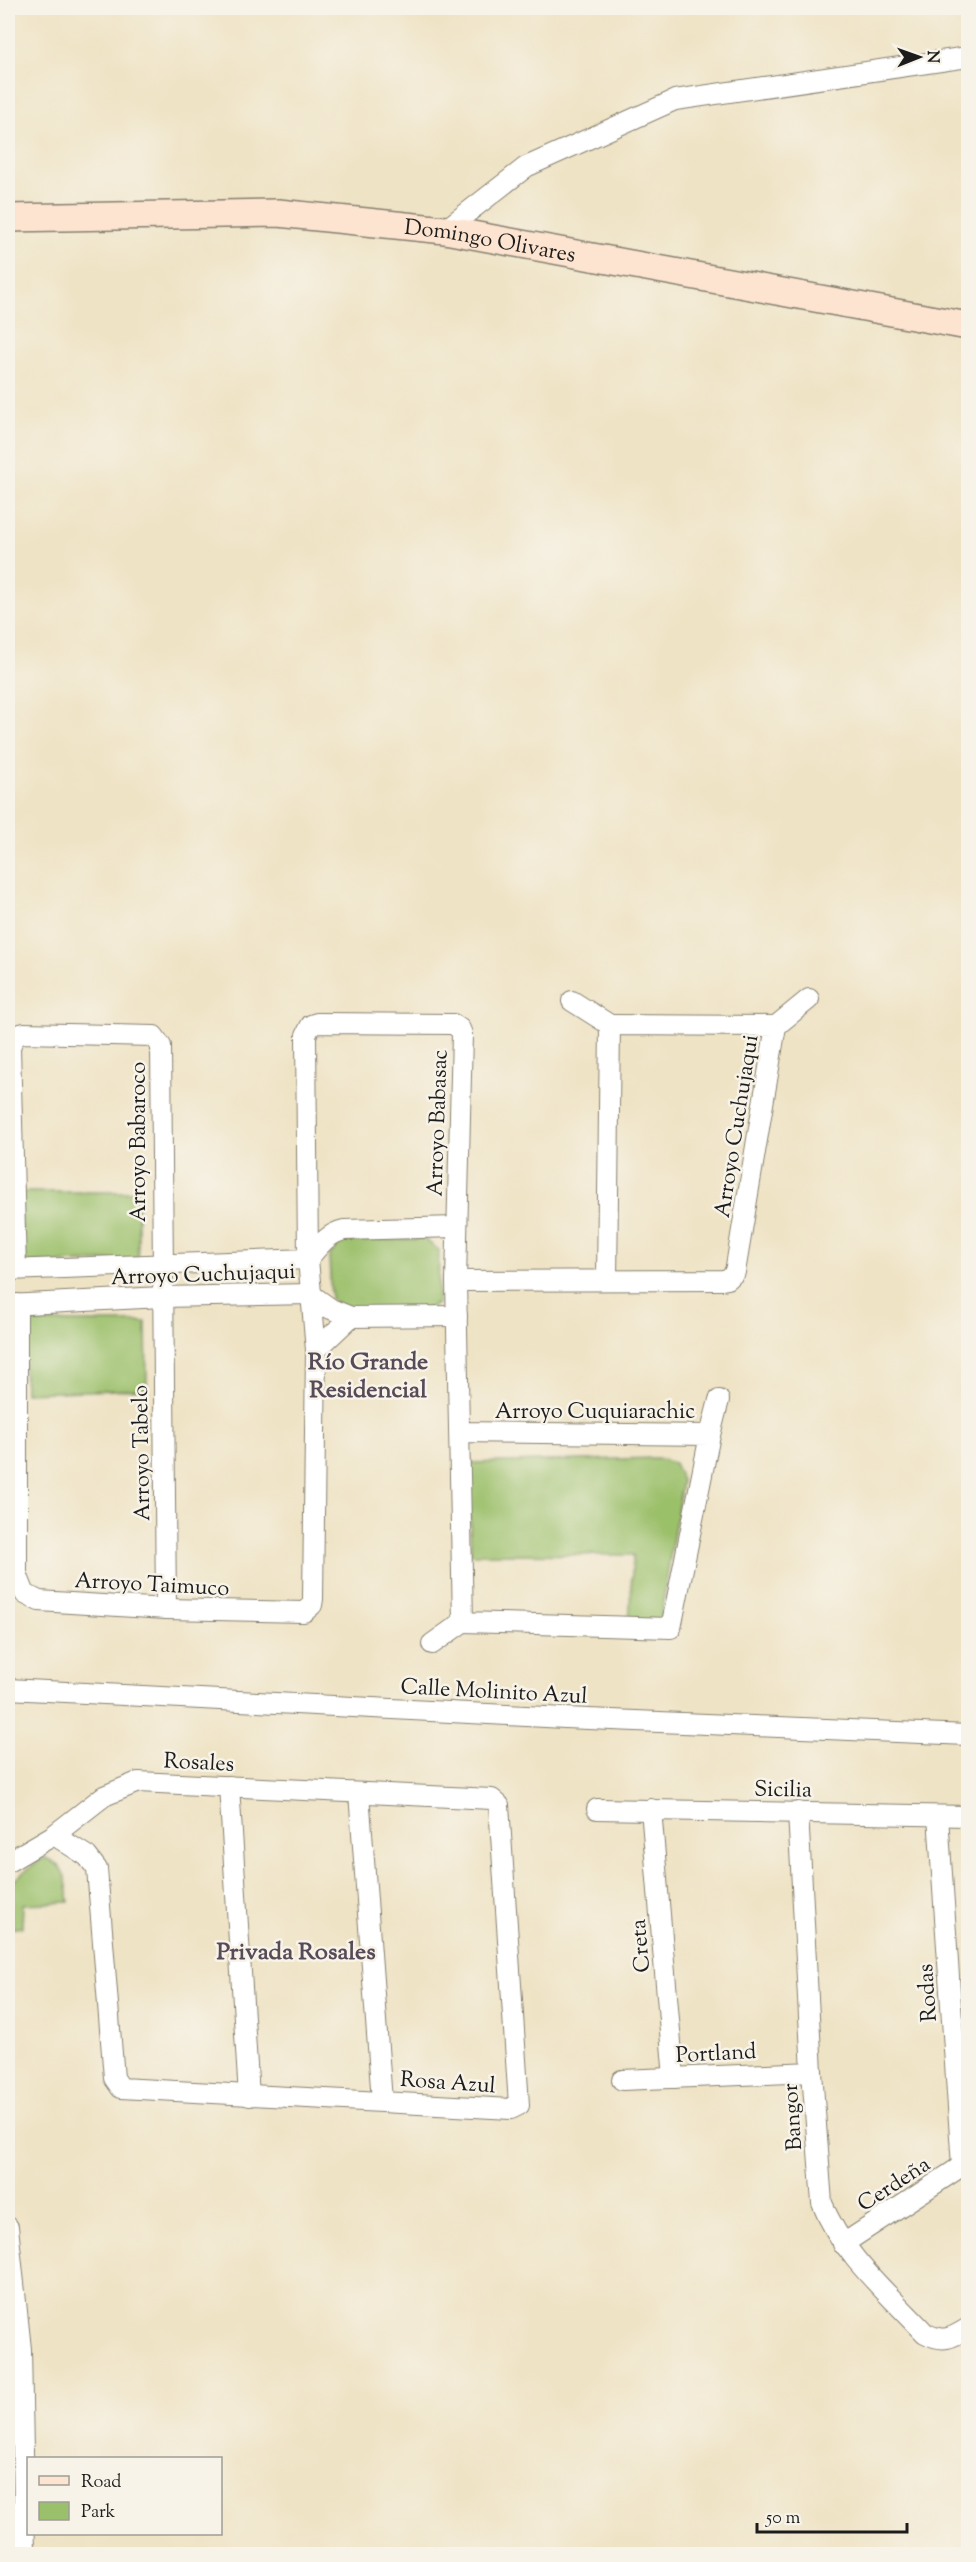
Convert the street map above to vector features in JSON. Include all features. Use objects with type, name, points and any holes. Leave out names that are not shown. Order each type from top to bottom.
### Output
[{"type":"main road","name":"Domingo Olivares","points":[[8,218],[278,213],[445,230],[969,326]]},
{"type":"street","points":[[445,230],[526,167],[675,100],[969,57]]},
{"type":"street","points":[[776,1026],[809,999]]},
{"type":"street","points":[[572,1001],[610,1025],[607,1280]]},
{"type":"street","name":"Arroyo Babasac","points":[[308,1259],[306,1035],[311,1025],[317,1023],[448,1023],[460,1029],[462,1034],[456,1281]]},
{"type":"street","name":"Arroyo Cuchujaqui","points":[[456,1281],[722,1280],[728,1279],[735,1272],[776,1026],[610,1025]]},
{"type":"street","name":"Arroyo Babaroco","points":[[12,1270],[10,1047],[17,1035],[24,1033],[147,1035],[158,1040],[161,1046],[162,1264]]},
{"type":"street","name":"Arroyo Cuchujaqui","points":[[12,1270],[308,1259],[325,1239],[345,1230],[457,1227]]},
{"type":"street","name":"Arroyo Taimuco","points":[[12,1304],[17,1574],[25,1594],[39,1601],[166,1609],[304,1612],[312,1605],[316,1350],[308,1259]]},
{"type":"street","name":"Arroyo Tabelo","points":[[162,1264],[166,1609]]},
{"type":"street","points":[[432,1644],[463,1622],[461,1432],[456,1281]]},
{"type":"street","name":"Arroyo Cuchujaqui","points":[[12,1304],[310,1294],[331,1309],[351,1317],[457,1316]]},
{"type":"street","points":[[316,1350],[351,1317]]},
{"type":"street","points":[[710,1435],[719,1400]]},
{"type":"street","name":"Arroyo Cuquiarachic","points":[[461,1432],[710,1435],[678,1631],[463,1622]]},
{"type":"street","name":"Calle Molinito Azul","points":[[10,1693],[150,1695],[565,1718],[969,1735]]},
{"type":"street","name":"Rosales","points":[[12,1858],[54,1836],[104,1796],[138,1782],[489,1798],[499,1805]]},
{"type":"street","points":[[229,1786],[249,2096]]},
{"type":"street","points":[[359,1793],[382,2101]]},
{"type":"street","name":"Rosa Azul","points":[[54,1836],[87,1856],[97,1869],[114,2078],[117,2084],[127,2090],[512,2109],[519,2105],[499,1805]]},
{"type":"street","name":"Sicilia","points":[[597,1809],[969,1816]]},
{"type":"street","name":"Creta","points":[[651,1809],[674,2078]]},
{"type":"street","name":"Bangor","points":[[798,1812],[812,2072],[822,2203],[843,2244],[925,2333],[941,2340],[953,2337],[969,2328]]},
{"type":"street","name":"Rodas","points":[[938,1816],[965,2164]]},
{"type":"street","name":"Portland","points":[[622,2080],[812,2072]]},
{"type":"street","name":"Cerdeña","points":[[843,2244],[965,2164]]},
{"type":"street","points":[[8,2227],[21,2349],[15,2404],[19,2549]]},
{"type":"green space","points":[[20,1192],[138,1192],[138,1260],[23,1264]]},
{"type":"green space","points":[[424,1239],[439,1250],[438,1303],[425,1311],[346,1313],[331,1299],[329,1256],[342,1241]]},
{"type":"green space","points":[[32,1322],[146,1322],[147,1389],[25,1393],[23,1330]]},
{"type":"green space","points":[[657,1458],[674,1463],[682,1481],[660,1622],[629,1623],[633,1555],[471,1554],[468,1463]]},
{"type":"green space","points":[[46,1858],[58,1866],[65,1875],[69,1902],[23,1904],[22,1927],[8,1929],[8,1885],[38,1861]]},
{"type":"district","name":"Río Grande Residencial","points":[[368,1375]]},
{"type":"district","name":"Privada Rosales","points":[[296,1951]]}]
